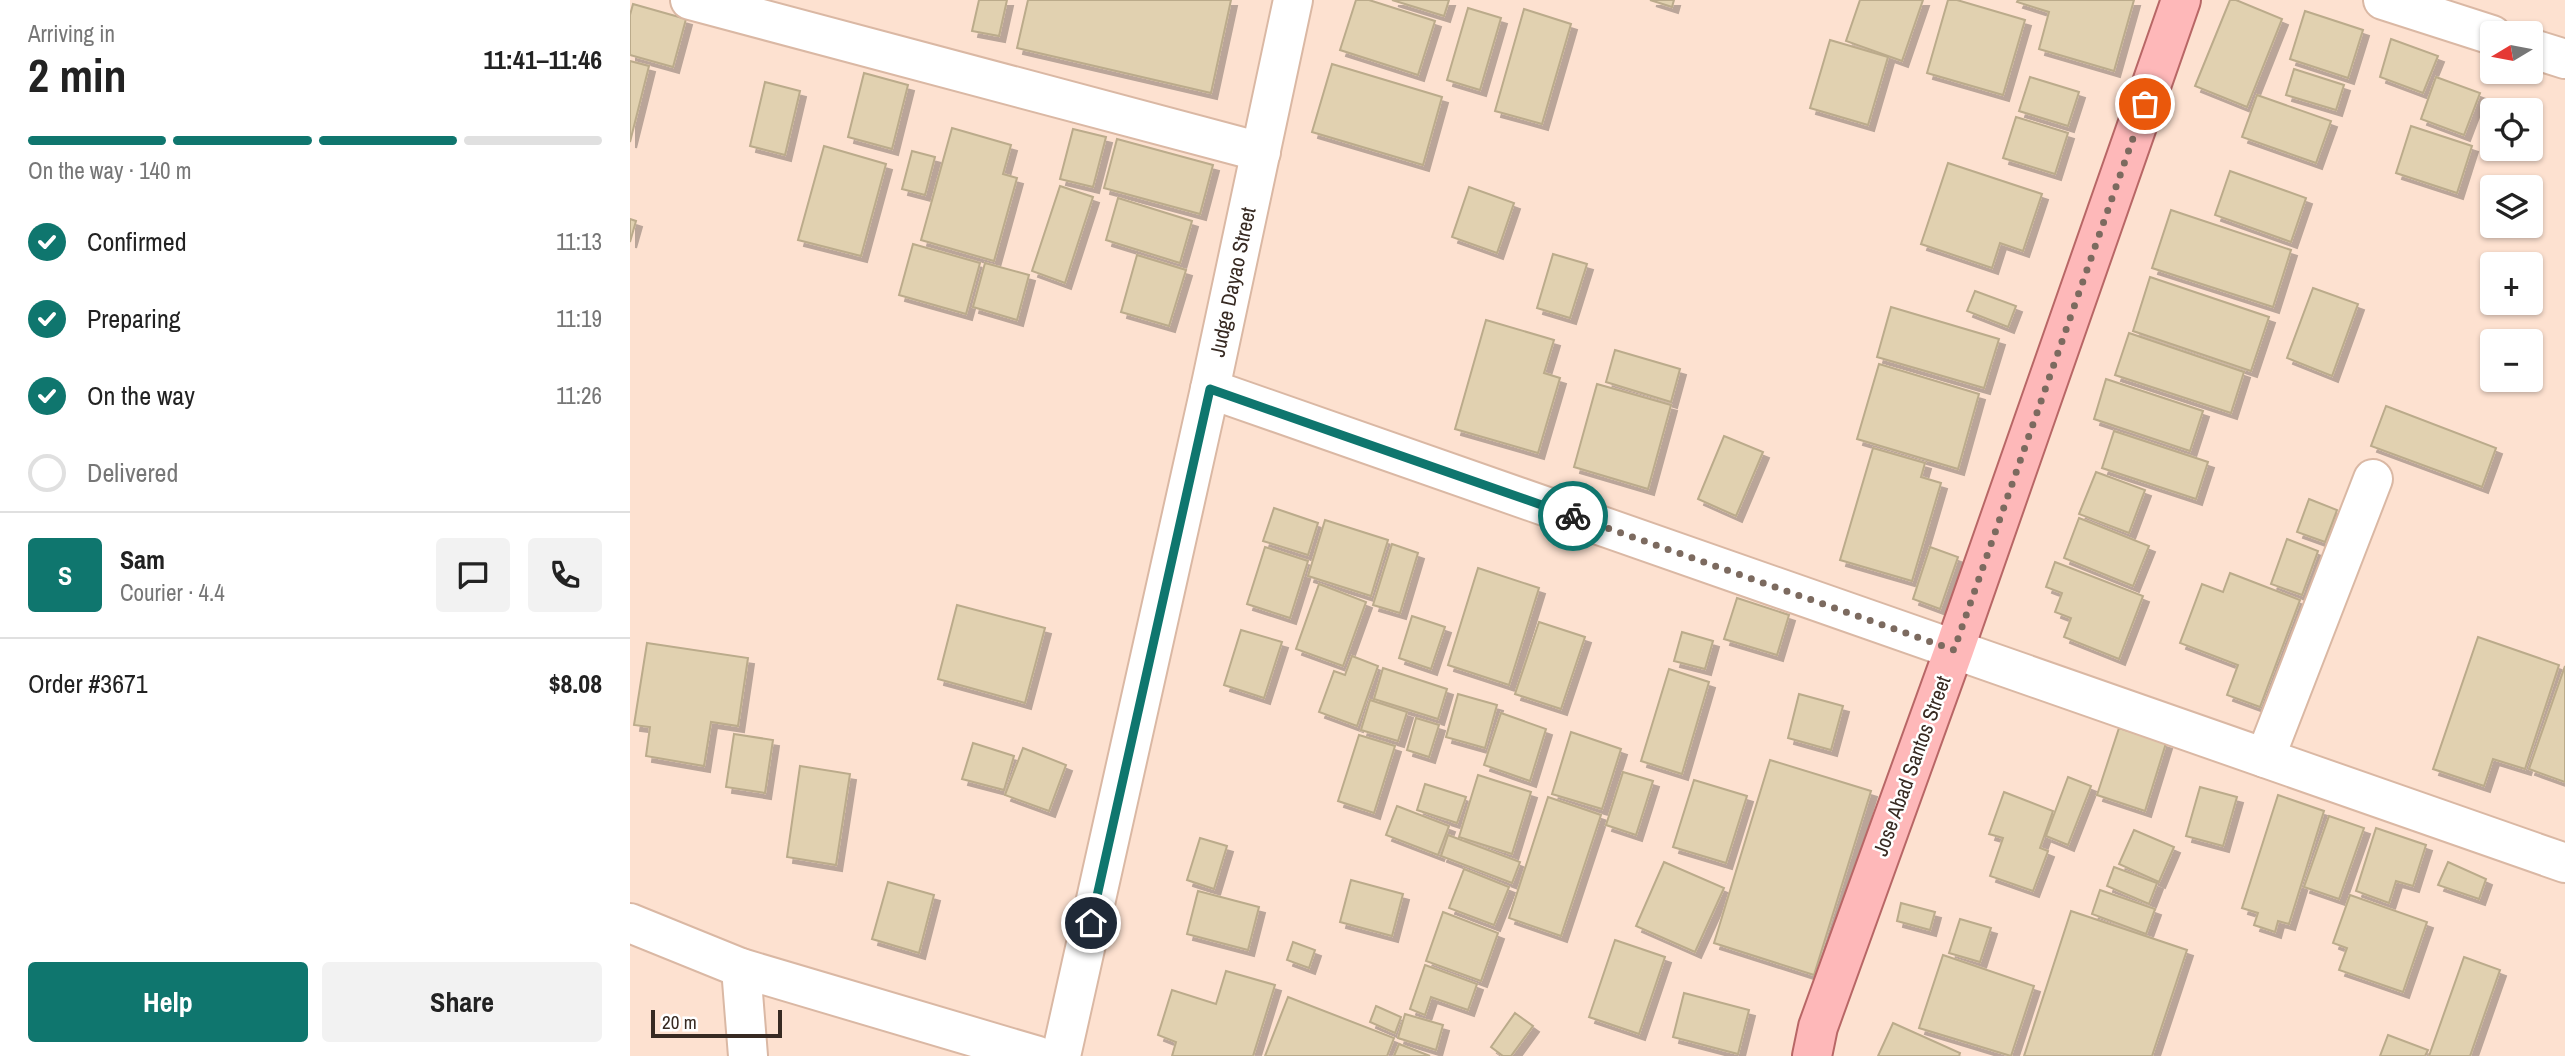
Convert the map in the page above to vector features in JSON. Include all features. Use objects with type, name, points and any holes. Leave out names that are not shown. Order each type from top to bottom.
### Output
[{"type":"main road","name":"Jose Abad Santos Street","points":[[1812,1056],[1822,1016],[1954,650],[2181,0]]},
{"type":"street","points":[[690,0],[1261,152]]},
{"type":"street","name":"Judge Dayao Street","points":[[1061,1056],[1210,389],[1293,0]]},
{"type":"street","points":[[2383,0],[2480,31]]},
{"type":"street","points":[[2543,52],[2565,59]]},
{"type":"street","points":[[1210,389],[2565,863]]},
{"type":"street","points":[[2265,758],[2374,479]]},
{"type":"street","points":[[630,923],[741,968],[1038,1056]]},
{"type":"street","points":[[741,968],[748,1056]]},
{"type":"building","points":[[979,0],[1007,0],[999,36],[972,31]]},
{"type":"building","points":[[1028,0],[1231,0],[1211,93],[1017,48]]},
{"type":"building","points":[[1356,0],[1369,0],[1435,21],[1418,75],[1340,50]]},
{"type":"building","points":[[1392,0],[1449,0],[1444,16]]},
{"type":"building","points":[[1650,0],[1674,0],[1672,7]]},
{"type":"building","points":[[1860,0],[1923,0],[1902,61],[1846,41]]},
{"type":"building","points":[[1948,0],[1957,0],[2025,20],[2003,95],[1927,73]]},
{"type":"building","points":[[2134,0],[2114,71],[2039,49],[2049,12],[2017,2]]},
{"type":"building","points":[[2230,0],[2282,19],[2247,107],[2195,86]]},
{"type":"building","points":[[633,4],[686,19],[673,67],[630,55],[630,15]]},
{"type":"building","points":[[1468,8],[1501,18],[1480,90],[1447,80]]},
{"type":"building","points":[[1524,9],[1571,24],[1542,124],[1495,111]]},
{"type":"building","points":[[2305,11],[2363,30],[2348,78],[2290,59]]},
{"type":"building","points":[[2391,39],[2438,56],[2423,93],[2380,77]]},
{"type":"building","points":[[1830,40],[1888,57],[1868,125],[1810,108]]},
{"type":"building","points":[[630,61],[649,66],[630,142]]},
{"type":"building","points":[[1332,64],[1442,97],[1423,165],[1312,132]]},
{"type":"building","points":[[2294,69],[2344,85],[2336,110],[2286,95]]},
{"type":"building","points":[[864,73],[908,85],[892,149],[848,137]]},
{"type":"building","points":[[2030,77],[2079,92],[2068,126],[2019,111]]},
{"type":"building","points":[[2436,77],[2480,93],[2464,135],[2421,119]]},
{"type":"building","points":[[765,82],[800,91],[785,155],[750,146]]},
{"type":"building","points":[[2257,95],[2331,121],[2316,163],[2242,137]]},
{"type":"building","points":[[2016,117],[2068,133],[2055,174],[2003,158]]},
{"type":"building","points":[[2411,126],[2472,146],[2457,193],[2396,173]]},
{"type":"building","points":[[952,128],[1011,145],[1003,174],[1017,178],[994,261],[921,240]]},
{"type":"building","points":[[1073,129],[1106,137],[1093,187],[1060,179]]},
{"type":"building","points":[[1117,139],[1213,165],[1200,214],[1104,188]]},
{"type":"building","points":[[824,146],[886,164],[861,256],[798,240]]},
{"type":"building","points":[[912,151],[935,157],[925,195],[902,189]]},
{"type":"building","points":[[1948,163],[2042,194],[2023,251],[2000,243],[1992,268],[1921,244]]},
{"type":"building","points":[[2230,171],[2306,198],[2291,242],[2215,215]]},
{"type":"building","points":[[1060,186],[1093,197],[1065,283],[1032,271]]},
{"type":"building","points":[[1469,187],[1514,203],[1497,253],[1452,237]]},
{"type":"building","points":[[1118,198],[1192,221],[1180,263],[1106,240]]},
{"type":"building","points":[[2171,210],[2291,250],[2273,307],[2152,268]]},
{"type":"building","points":[[630,219],[636,221],[630,242]]},
{"type":"building","points":[[913,244],[980,263],[966,314],[899,295]]},
{"type":"building","points":[[1553,254],[1587,264],[1570,318],[1537,308]]},
{"type":"building","points":[[1137,255],[1186,270],[1169,326],[1121,312]]},
{"type":"building","points":[[985,263],[1029,275],[1017,320],[973,307]]},
{"type":"building","points":[[2150,277],[2269,317],[2251,371],[2133,331]]},
{"type":"building","points":[[2313,288],[2358,304],[2332,376],[2287,358]]},
{"type":"building","points":[[1975,291],[2016,306],[2008,327],[1967,311]]},
{"type":"building","points":[[1891,307],[1999,339],[1984,388],[1877,357]]},
{"type":"building","points":[[1486,320],[1554,340],[1544,373],[1560,378],[1538,453],[1455,429]]},
{"type":"building","points":[[2129,333],[2244,372],[2231,413],[2115,375]]},
{"type":"building","points":[[1615,350],[1680,369],[1671,402],[1606,382]]},
{"type":"building","points":[[1879,364],[1979,394],[1958,469],[1857,439]]},
{"type":"building","points":[[2106,379],[2203,411],[2190,451],[2094,419]]},
{"type":"building","points":[[1597,384],[1671,405],[1648,489],[1574,467]]},
{"type":"building","points":[[2386,406],[2496,448],[2482,487],[2371,446]]},
{"type":"building","points":[[2114,431],[2208,462],[2196,499],[2102,468]]},
{"type":"building","points":[[1724,436],[1763,452],[1736,516],[1698,499]]},
{"type":"building","points":[[1873,448],[1925,463],[1921,477],[1941,483],[1912,581],[1840,560]]},
{"type":"building","points":[[2096,472],[2145,490],[2129,533],[2079,514]]},
{"type":"building","points":[[2309,499],[2337,510],[2325,542],[2297,532]]},
{"type":"building","points":[[1274,508],[1318,523],[1308,555],[1263,541]]},
{"type":"building","points":[[2079,518],[2149,546],[2133,586],[2064,558]]},
{"type":"building","points":[[1325,520],[1388,540],[1371,596],[1308,576]]},
{"type":"building","points":[[2287,539],[2318,551],[2302,595],[2271,584]]},
{"type":"building","points":[[1392,544],[1418,553],[1400,613],[1373,605]]},
{"type":"building","points":[[1265,547],[1308,561],[1290,618],[1247,604]]},
{"type":"building","points":[[1930,547],[1958,557],[1940,609],[1913,599]]},
{"type":"building","points":[[2055,562],[2143,596],[2119,659],[2064,637],[2071,618],[2055,612],[2062,593],[2046,587]]},
{"type":"building","points":[[1478,568],[1539,588],[1509,685],[1448,665]]},
{"type":"building","points":[[2230,573],[2300,600],[2260,707],[2227,695],[2238,665],[2180,643],[2202,584],[2223,592]]},
{"type":"building","points":[[1319,584],[1366,602],[1343,666],[1296,649]]},
{"type":"building","points":[[1737,598],[1789,615],[1777,655],[1724,639]]},
{"type":"building","points":[[957,605],[1045,628],[1025,703],[938,679]]},
{"type":"building","points":[[1412,616],[1445,627],[1431,669],[1399,658]]},
{"type":"building","points":[[1539,622],[1585,637],[1561,709],[1515,694]]},
{"type":"building","points":[[1241,630],[1282,642],[1264,698],[1224,685]]},
{"type":"building","points":[[1682,632],[1713,641],[1705,669],[1674,661]]},
{"type":"building","points":[[2478,637],[2559,665],[2525,769],[2493,759],[2484,786],[2433,769]]},
{"type":"building","points":[[647,643],[748,658],[738,726],[711,722],[704,766],[646,756],[650,727],[634,725]]},
{"type":"building","points":[[1352,656],[1378,666],[1357,726],[1319,712],[1334,671],[1345,675]]},
{"type":"building","points":[[2565,666],[2565,782],[2529,769]]},
{"type":"building","points":[[1383,668],[1447,689],[1438,719],[1374,699]]},
{"type":"building","points":[[1669,669],[1709,682],[1682,774],[1641,761]]},
{"type":"building","points":[[1458,694],[1497,705],[1485,748],[1446,737]]},
{"type":"building","points":[[1799,694],[1843,706],[1831,750],[1788,738]]},
{"type":"building","points":[[1370,700],[1407,712],[1398,741],[1361,730]]},
{"type":"building","points":[[1501,713],[1546,729],[1530,781],[1484,765]]},
{"type":"building","points":[[1416,718],[1439,725],[1429,757],[1407,750]]},
{"type":"building","points":[[2119,728],[2166,743],[2145,811],[2097,795]]},
{"type":"building","points":[[1571,732],[1621,749],[1602,809],[1552,794]]},
{"type":"building","points":[[734,734],[773,740],[765,793],[726,787]]},
{"type":"building","points":[[1359,735],[1395,746],[1374,813],[1338,801]]},
{"type":"building","points":[[973,743],[1014,756],[1004,790],[962,779]]},
{"type":"building","points":[[1023,748],[1066,765],[1049,811],[1005,795]]},
{"type":"building","points":[[1770,760],[1871,791],[1814,975],[1714,943]]},
{"type":"building","points":[[800,766],[850,774],[836,865],[787,857]]},
{"type":"building","points":[[1623,772],[1653,781],[1636,835],[1606,825]]},
{"type":"building","points":[[1478,775],[1531,792],[1512,854],[1459,837]]},
{"type":"building","points":[[2068,777],[2091,786],[2068,845],[2046,836]]},
{"type":"building","points":[[1694,780],[1747,796],[1726,863],[1673,847]]},
{"type":"building","points":[[1425,784],[1466,797],[1457,823],[1417,810]]},
{"type":"building","points":[[2200,787],[2237,797],[2223,846],[2186,836]]},
{"type":"building","points":[[2004,792],[2053,811],[2040,848],[2048,851],[2033,891],[1990,876],[2003,838],[1989,834]]},
{"type":"building","points":[[2278,795],[2324,811],[2289,924],[2278,921],[2275,932],[2254,925],[2258,913],[2242,908]]},
{"type":"building","points":[[1548,797],[1601,815],[1561,936],[1509,918]]},
{"type":"building","points":[[1397,806],[1449,826],[1438,855],[1386,835]]},
{"type":"building","points":[[2329,816],[2364,828],[2339,899],[2304,887]]},
{"type":"building","points":[[2376,828],[2426,845],[2413,886],[2396,881],[2389,903],[2356,891]]},
{"type":"building","points":[[2134,830],[2174,847],[2159,882],[2119,864]]},
{"type":"building","points":[[1448,835],[1520,862],[1512,883],[1441,856]]},
{"type":"building","points":[[1200,838],[1227,846],[1214,889],[1187,880]]},
{"type":"building","points":[[1664,862],[1724,888],[1695,952],[1636,926]]},
{"type":"building","points":[[2448,862],[2486,879],[2479,899],[2438,885]]},
{"type":"building","points":[[2114,867],[2157,883],[2149,904],[2107,886]]},
{"type":"building","points":[[1464,869],[1509,887],[1494,925],[1449,908]]},
{"type":"building","points":[[1351,880],[1403,894],[1392,936],[1340,922]]},
{"type":"building","points":[[888,882],[934,895],[919,953],[872,939]]},
{"type":"building","points":[[2100,890],[2155,909],[2146,934],[2092,914]]},
{"type":"building","points":[[1198,891],[1259,907],[1248,950],[1187,934]]},
{"type":"building","points":[[2350,895],[2427,922],[2403,992],[2339,970],[2347,948],[2333,943]]},
{"type":"building","points":[[1901,903],[1935,912],[1930,930],[1897,921]]},
{"type":"building","points":[[2071,911],[2187,950],[2152,1056],[2024,1056]]},
{"type":"building","points":[[1443,912],[1498,933],[1481,981],[1426,961]]},
{"type":"building","points":[[1960,919],[1991,928],[1980,962],[1949,953]]},
{"type":"building","points":[[1615,940],[1665,957],[1639,1034],[1589,1017]]},
{"type":"building","points":[[1293,942],[1315,950],[1309,968],[1287,960]]},
{"type":"building","points":[[1943,955],[2034,986],[2011,1056],[1919,1028]]},
{"type":"building","points":[[2464,957],[2500,970],[2470,1056],[2429,1056]]},
{"type":"building","points":[[1425,965],[1477,984],[1468,1010],[1431,997],[1425,1015],[1410,1009]]},
{"type":"building","points":[[1226,971],[1275,985],[1253,1056],[1172,1056],[1176,1042],[1158,1035],[1172,990],[1216,1004]]},
{"type":"building","points":[[1684,993],[1749,1010],[1738,1054],[1673,1037]]},
{"type":"building","points":[[1288,997],[1394,1038],[1387,1056],[1265,1056]]},
{"type":"building","points":[[1376,1006],[1401,1017],[1395,1033],[1370,1022]]},
{"type":"building","points":[[1515,1013],[1533,1026],[1511,1056],[1503,1056],[1491,1047]]},
{"type":"building","points":[[1405,1014],[1443,1025],[1436,1050],[1398,1038]]},
{"type":"building","points":[[1893,1023],[1960,1053],[1959,1056],[1878,1056]]},
{"type":"building","points":[[2388,1035],[2428,1050],[2425,1056],[2380,1056]]},
{"type":"building","points":[[1399,1044],[1430,1056],[1394,1056]]},
{"type":"way so far","points":[[1573,516],[1954,650],[2145,104]]},
{"type":"route","points":[[1091,923],[1210,389],[1573,516]]}]
